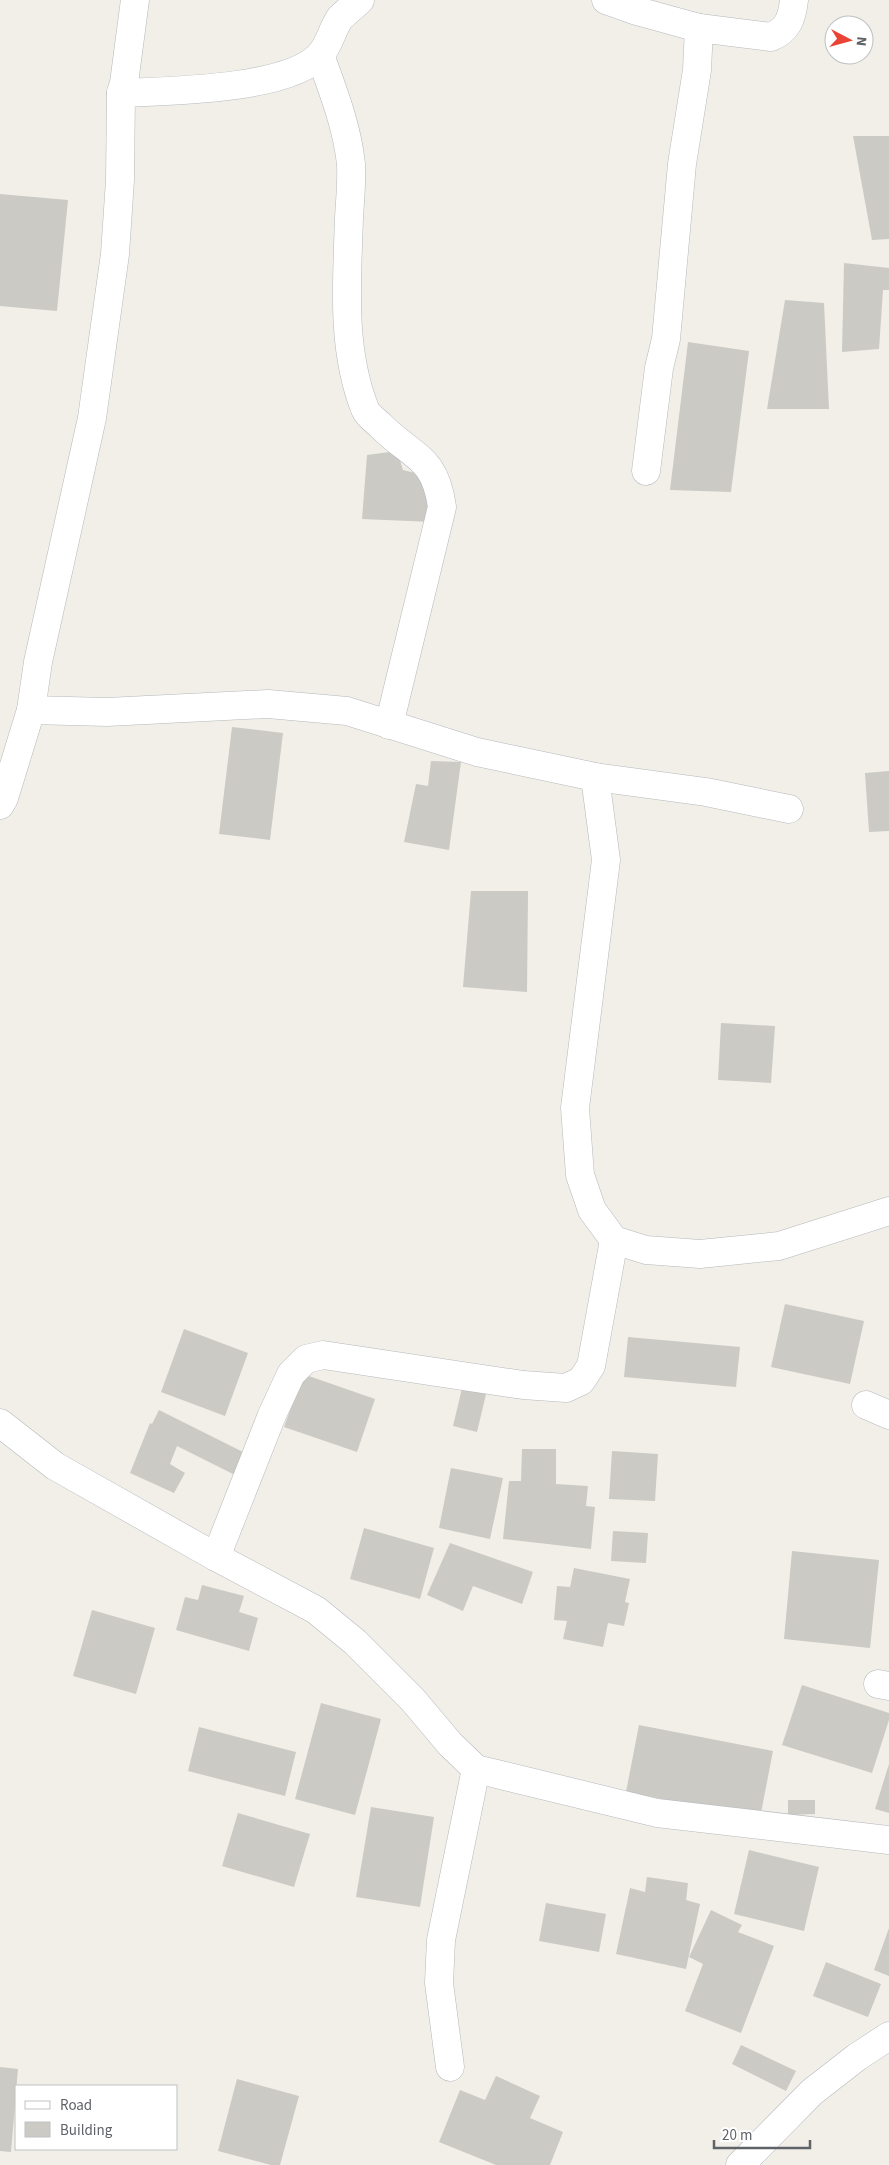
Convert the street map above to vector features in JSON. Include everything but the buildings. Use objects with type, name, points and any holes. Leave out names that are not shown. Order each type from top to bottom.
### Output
[{"type":"street","points":[[0,805],[4,798],[31,710],[38,662],[92,418],[114,254],[120,180],[121,93],[135,0]]},
{"type":"street","points":[[121,93],[212,89],[267,78],[304,68],[320,55],[332,38],[339,19],[360,0]]},
{"type":"street","points":[[606,0],[637,11],[699,28],[771,37],[781,33],[788,24],[792,15],[794,0]]},
{"type":"street","points":[[646,471],[660,368],[666,339],[682,164],[697,70],[699,28]]},
{"type":"street","points":[[320,55],[344,125],[351,166],[346,307],[353,368],[366,412],[398,442],[422,458],[432,470],[439,487],[442,507],[389,725]]},
{"type":"street","points":[[31,710],[107,712],[268,704],[346,711],[477,752],[595,777],[706,792],[788,809]]},
{"type":"street","points":[[595,777],[606,860],[575,1108],[580,1175],[592,1210],[614,1240],[646,1250],[700,1254],[778,1246],[889,1210]]},
{"type":"street","points":[[216,1557],[272,1415],[291,1374],[306,1359],[323,1354],[523,1385],[566,1388],[581,1381],[591,1366],[614,1240]]},
{"type":"street","points":[[0,1423],[55,1466],[216,1557],[316,1610],[355,1642],[413,1700],[450,1744],[476,1769],[657,1813],[889,1840]]},
{"type":"street","points":[[450,2067],[439,1983],[441,1940],[476,1769]]},
{"type":"street","points":[[740,2165],[812,2092],[857,2057],[889,2036]]}]
